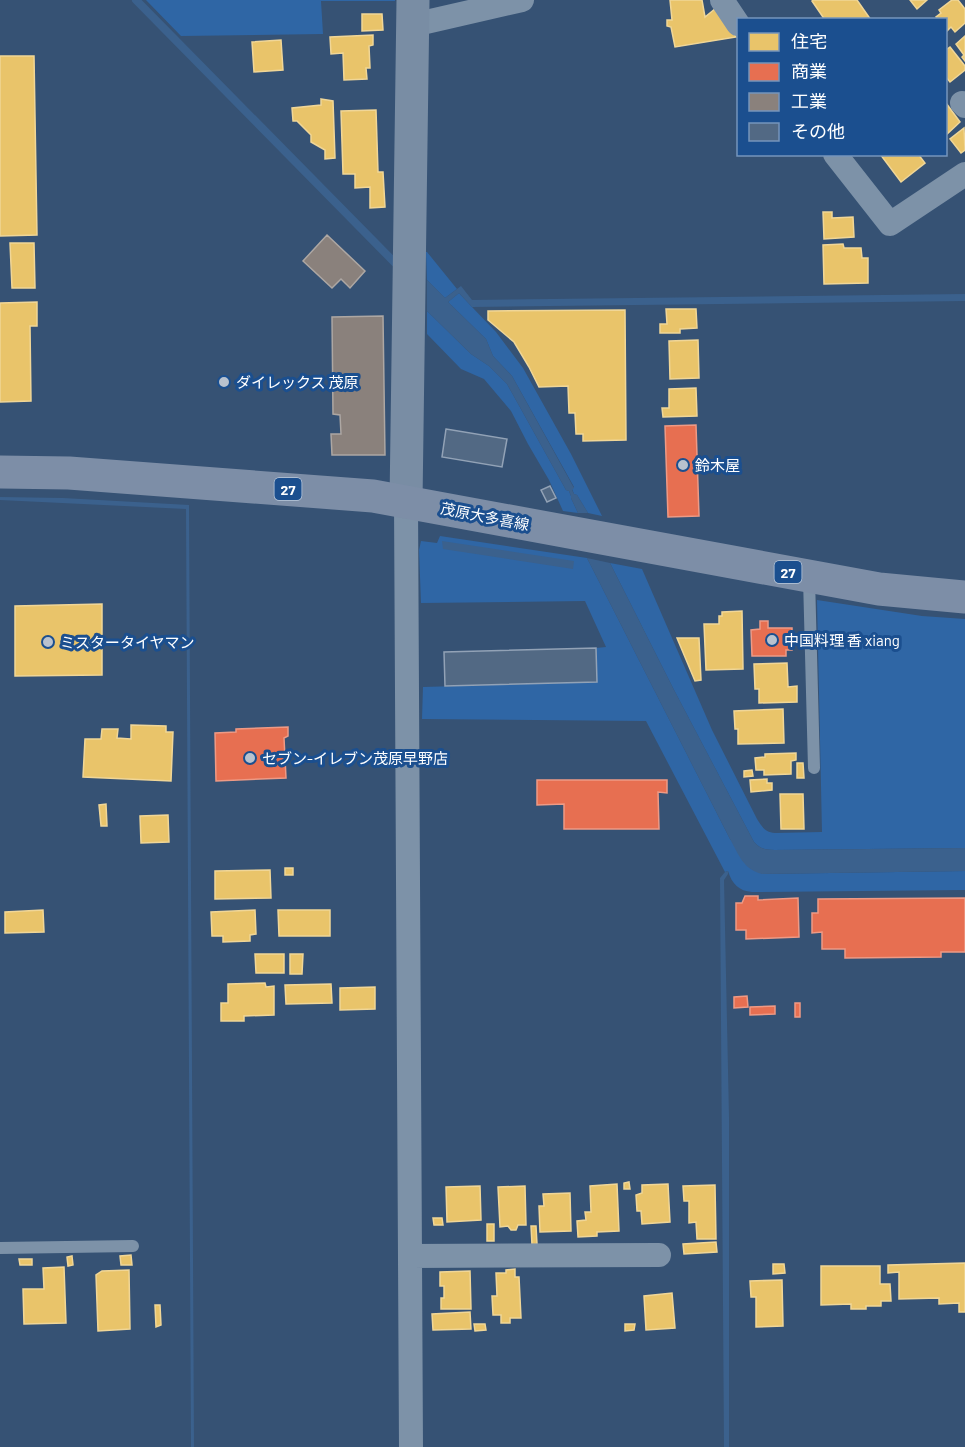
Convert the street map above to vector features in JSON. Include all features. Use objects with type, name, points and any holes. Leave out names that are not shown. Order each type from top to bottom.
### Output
[{"type":"main road","name":"茂原大多喜線","points":[[0,472],[69,473],[373,496],[879,589],[965,597]]},
{"type":"street","points":[[411,1447],[406,501],[413,13],[522,0]]},
{"type":"street","points":[[722,0],[737,22]]},
{"type":"street","points":[[837,156],[890,224],[965,174]]},
{"type":"street","points":[[410,1256],[659,1255]]},
{"type":"lane","points":[[809,576],[814,768]]},
{"type":"lane","points":[[0,1248],[133,1246]]},
{"type":"shaded area","points":[[146,0],[395,1],[321,1],[323,34],[181,36]]},
{"type":"shaded area","points":[[426,252],[457,289],[445,298],[427,280]]},
{"type":"shaded area","points":[[427,280],[445,298],[461,286],[472,300],[965,294],[965,301],[472,307],[459,293],[448,302],[486,339],[493,356],[512,376],[574,488],[572,490],[574,494],[577,495],[588,513],[578,513],[569,491],[566,490],[507,384],[489,366],[471,354],[427,311]]},
{"type":"shaded area","points":[[459,293],[496,332],[523,368],[571,454],[602,516],[588,513],[577,495],[574,494],[572,489],[574,487],[512,376],[493,356],[486,339],[448,302]]},
{"type":"shaded area","points":[[427,311],[471,354],[489,366],[507,384],[566,490],[569,491],[578,513],[563,511],[549,480],[511,411],[484,379],[461,369],[427,334]]},
{"type":"shaded area","points":[[0,497],[189,505],[194,1447],[191,1447],[186,509],[0,500]]},
{"type":"shaded area","points":[[440,536],[587,558],[730,839],[762,874],[965,871],[965,890],[752,892],[743,890],[734,883],[728,871],[725,872],[646,721],[422,719],[423,687],[596,682],[596,648],[606,647],[585,601],[421,603],[419,550],[421,541],[437,543]]},
{"type":"shaded area","points":[[442,541],[574,561],[573,569],[443,549]]},
{"type":"shaded area","points":[[587,558],[610,563],[674,690],[758,846],[774,850],[965,848],[965,871],[762,874],[750,869],[742,861],[730,839]]},
{"type":"shaded area","points":[[610,563],[642,569],[712,730],[757,819],[764,829],[775,833],[822,832],[817,600],[922,616],[965,619],[965,848],[774,850],[758,846],[674,690]]},
{"type":"shaded area","points":[[728,871],[724,880],[729,1117],[729,1447],[724,1447],[720,878]]},
{"type":"building: 住宅","points":[[670,0],[702,0],[705,17],[716,8],[736,37],[675,47],[671,27],[667,26],[667,20],[672,20]]},
{"type":"building: 住宅","points":[[857,0],[870,18],[824,18],[812,1]]},
{"type":"building: 住宅","points":[[910,0],[927,0],[917,9]]},
{"type":"building: 住宅","points":[[952,0],[958,0],[965,9],[965,23],[955,32],[951,27],[947,31],[947,18],[936,17],[941,13],[939,10]]},
{"type":"building: 住宅","points":[[362,14],[382,14],[383,30],[362,31]]},
{"type":"building: 住宅","points":[[373,35],[373,45],[369,46],[370,68],[366,68],[367,79],[344,80],[343,53],[331,54],[330,37]]},
{"type":"building: 住宅","points":[[965,36],[965,61],[962,57],[964,55],[956,44]]},
{"type":"building: 住宅","points":[[281,40],[283,70],[254,72],[252,42]]},
{"type":"building: 住宅","points":[[950,47],[965,66],[965,70],[950,82],[947,78],[947,49]]},
{"type":"building: 住宅","points":[[0,56],[34,56],[37,235],[0,236]]},
{"type":"building: 住宅","points":[[321,99],[333,101],[335,158],[325,159],[325,150],[311,142],[311,135],[297,121],[293,121],[292,108],[321,105]]},
{"type":"building: 住宅","points":[[947,104],[960,122],[947,134]]},
{"type":"building: 住宅","points":[[376,110],[378,172],[383,172],[385,207],[370,208],[370,187],[355,188],[355,174],[343,174],[341,111]]},
{"type":"building: 住宅","points":[[964,128],[965,150],[961,153],[950,139]]},
{"type":"building: 住宅","points":[[882,156],[920,156],[925,163],[901,182]]},
{"type":"building: 住宅","points":[[823,212],[832,212],[832,218],[853,217],[854,237],[824,239]]},
{"type":"building: 住宅","points":[[10,243],[34,243],[35,288],[12,288]]},
{"type":"building: 住宅","points":[[843,244],[844,248],[861,248],[862,258],[868,258],[868,283],[824,284],[823,245]]},
{"type":"building: 住宅","points":[[37,302],[37,326],[30,326],[31,401],[0,402],[0,303]]},
{"type":"building: 住宅","points":[[666,309],[696,309],[697,328],[680,329],[680,333],[660,333],[660,324],[667,324]]},
{"type":"building: 住宅","points":[[625,310],[626,440],[583,441],[583,434],[576,434],[575,413],[569,413],[568,386],[539,387],[514,342],[488,320],[488,311]]},
{"type":"building: 住宅","points":[[698,340],[699,378],[670,379],[669,341]]},
{"type":"building: 住宅","points":[[696,388],[697,416],[663,417],[662,408],[669,408],[669,389]]},
{"type":"building: 住宅","points":[[102,604],[102,675],[15,676],[15,606]]},
{"type":"building: 住宅","points":[[742,611],[743,669],[706,670],[704,624],[719,624],[719,616],[722,616],[722,612]]},
{"type":"building: 住宅","points":[[677,638],[699,638],[701,680],[695,681]]},
{"type":"building: 住宅","points":[[787,663],[788,687],[797,686],[797,702],[759,703],[759,689],[755,689],[754,664]]},
{"type":"building: 住宅","points":[[783,709],[784,743],[738,744],[738,729],[735,729],[734,711]]},
{"type":"building: 住宅","points":[[131,725],[166,726],[166,732],[173,732],[171,781],[83,777],[85,739],[101,739],[102,729],[118,729],[117,738],[131,739]]},
{"type":"building: 住宅","points":[[796,753],[796,760],[791,761],[791,774],[764,775],[764,770],[756,770],[755,758],[765,757],[765,754]]},
{"type":"building: 住宅","points":[[797,763],[803,763],[804,778],[797,778]]},
{"type":"building: 住宅","points":[[752,770],[753,776],[744,777],[744,771]]},
{"type":"building: 住宅","points":[[767,779],[767,783],[772,783],[772,790],[751,792],[750,780]]},
{"type":"building: 住宅","points":[[780,794],[803,794],[804,829],[781,829]]},
{"type":"building: 住宅","points":[[106,804],[107,826],[101,826],[99,805]]},
{"type":"building: 住宅","points":[[168,815],[169,842],[141,843],[140,816]]},
{"type":"building: 住宅","points":[[285,868],[293,868],[293,875],[285,875]]},
{"type":"building: 住宅","points":[[270,870],[271,898],[215,899],[215,871]]},
{"type":"building: 住宅","points":[[43,910],[44,932],[5,933],[5,912]]},
{"type":"building: 住宅","points":[[255,910],[256,934],[250,935],[250,941],[223,942],[223,936],[212,936],[211,912]]},
{"type":"building: 住宅","points":[[278,910],[330,910],[330,936],[279,936]]},
{"type":"building: 住宅","points":[[255,954],[284,954],[284,973],[256,973]]},
{"type":"building: 住宅","points":[[290,954],[303,954],[302,974],[290,974]]},
{"type":"building: 住宅","points":[[265,983],[266,987],[274,986],[274,1015],[244,1016],[244,1021],[221,1021],[221,1003],[228,1003],[228,984]]},
{"type":"building: 住宅","points":[[331,984],[332,1003],[286,1004],[285,985]]},
{"type":"building: 住宅","points":[[375,987],[375,1009],[340,1010],[340,988]]},
{"type":"building: 住宅","points":[[629,1182],[630,1189],[624,1189],[624,1183]]},
{"type":"building: 住宅","points":[[617,1184],[619,1231],[597,1232],[597,1236],[578,1237],[577,1221],[586,1220],[585,1212],[591,1212],[590,1186]]},
{"type":"building: 住宅","points":[[668,1184],[670,1222],[642,1224],[641,1211],[637,1211],[636,1195],[642,1193],[642,1185]]},
{"type":"building: 住宅","points":[[715,1185],[716,1239],[697,1239],[696,1222],[689,1223],[689,1201],[684,1201],[683,1186]]},
{"type":"building: 住宅","points":[[480,1186],[481,1220],[447,1222],[446,1187]]},
{"type":"building: 住宅","points":[[525,1186],[526,1225],[518,1225],[516,1230],[511,1230],[508,1226],[500,1227],[498,1187]]},
{"type":"building: 住宅","points":[[570,1193],[571,1231],[540,1232],[539,1206],[544,1206],[543,1194]]},
{"type":"building: 住宅","points":[[433,1218],[442,1218],[443,1225],[434,1225]]},
{"type":"building: 住宅","points":[[487,1224],[494,1224],[494,1241],[487,1241]]},
{"type":"building: 住宅","points":[[531,1226],[536,1226],[537,1244],[532,1245]]},
{"type":"building: 住宅","points":[[716,1242],[717,1252],[684,1254],[683,1244]]},
{"type":"building: 住宅","points":[[131,1255],[132,1265],[121,1265],[120,1256]]},
{"type":"building: 住宅","points":[[72,1256],[73,1265],[68,1266],[67,1257]]},
{"type":"building: 住宅","points":[[19,1259],[32,1259],[32,1265],[20,1265]]},
{"type":"building: 住宅","points":[[965,1263],[965,1312],[959,1312],[959,1303],[939,1304],[939,1298],[899,1299],[899,1272],[888,1273],[888,1265]]},
{"type":"building: 住宅","points":[[773,1264],[784,1264],[785,1273],[773,1274]]},
{"type":"building: 住宅","points":[[821,1266],[880,1266],[880,1284],[890,1284],[891,1301],[881,1301],[881,1306],[866,1306],[866,1309],[851,1309],[851,1304],[821,1305]]},
{"type":"building: 住宅","points":[[64,1267],[66,1323],[24,1324],[23,1289],[44,1289],[43,1268]]},
{"type":"building: 住宅","points":[[515,1269],[515,1277],[519,1277],[521,1318],[510,1318],[510,1323],[501,1323],[501,1315],[493,1315],[492,1296],[497,1296],[496,1273],[506,1273],[506,1270]]},
{"type":"building: 住宅","points":[[129,1270],[130,1329],[98,1331],[96,1275],[102,1271]]},
{"type":"building: 住宅","points":[[470,1271],[471,1309],[441,1309],[444,1286],[440,1286],[440,1272]]},
{"type":"building: 住宅","points":[[782,1280],[783,1326],[756,1327],[756,1297],[751,1297],[750,1281]]},
{"type":"building: 住宅","points":[[672,1293],[675,1328],[646,1330],[644,1296]]},
{"type":"building: 住宅","points":[[155,1305],[160,1305],[161,1325],[156,1327]]},
{"type":"building: 住宅","points":[[470,1312],[471,1329],[433,1330],[432,1314]]},
{"type":"building: 住宅","points":[[474,1324],[485,1324],[486,1330],[475,1331]]},
{"type":"building: 住宅","points":[[625,1324],[635,1324],[634,1330],[625,1331]]},
{"type":"building: 商業","points":[[696,425],[699,516],[668,517],[665,426]]},
{"type":"building: 商業","name":"中国料理 香 xiang","points":[[760,621],[768,621],[768,628],[792,628],[792,650],[786,650],[786,656],[752,656],[751,630],[760,629]]},
{"type":"building: 商業","name":"セブン-イレブン茂原早野店","points":[[288,727],[288,736],[284,738],[286,778],[216,781],[215,733],[236,732],[236,729]]},
{"type":"building: 商業","points":[[537,780],[667,780],[667,793],[658,792],[659,829],[564,829],[564,804],[537,805]]},
{"type":"building: 商業","points":[[745,896],[758,896],[758,900],[798,898],[799,937],[746,939],[746,930],[736,930],[736,903],[742,903]]},
{"type":"building: 商業","points":[[965,898],[965,952],[941,952],[941,957],[845,958],[845,949],[822,949],[822,932],[812,933],[812,913],[818,913],[818,899]]},
{"type":"building: 商業","points":[[747,996],[748,1007],[734,1008],[734,997]]},
{"type":"building: 商業","points":[[795,1003],[800,1003],[800,1017],[795,1017]]},
{"type":"building: 商業","points":[[775,1006],[775,1014],[750,1015],[750,1007]]},
{"type":"building: 工業","points":[[327,235],[365,271],[350,288],[341,279],[332,288],[303,261]]},
{"type":"building: 工業","points":[[383,316],[385,455],[332,455],[331,434],[341,434],[340,415],[333,414],[332,317]]},
{"type":"building: その他","points":[[446,429],[507,439],[502,467],[442,457]]},
{"type":"building: その他","points":[[550,486],[556,498],[547,502],[541,490]]},
{"type":"building: その他","points":[[596,648],[597,682],[445,686],[444,652]]},
{"type":"waterway","points":[[136,0],[399,267]]},
{"type":"place","name":"ダイレックス 茂原","points":[[224,382]]},
{"type":"place","name":"鈴木屋","points":[[683,465]]},
{"type":"place","name":"中国料理 香 xiang","points":[[772,640]]},
{"type":"place","name":"ミスタータイヤマン","points":[[48,642]]},
{"type":"place","name":"セブン-イレブン茂原早野店","points":[[250,758]]}]
